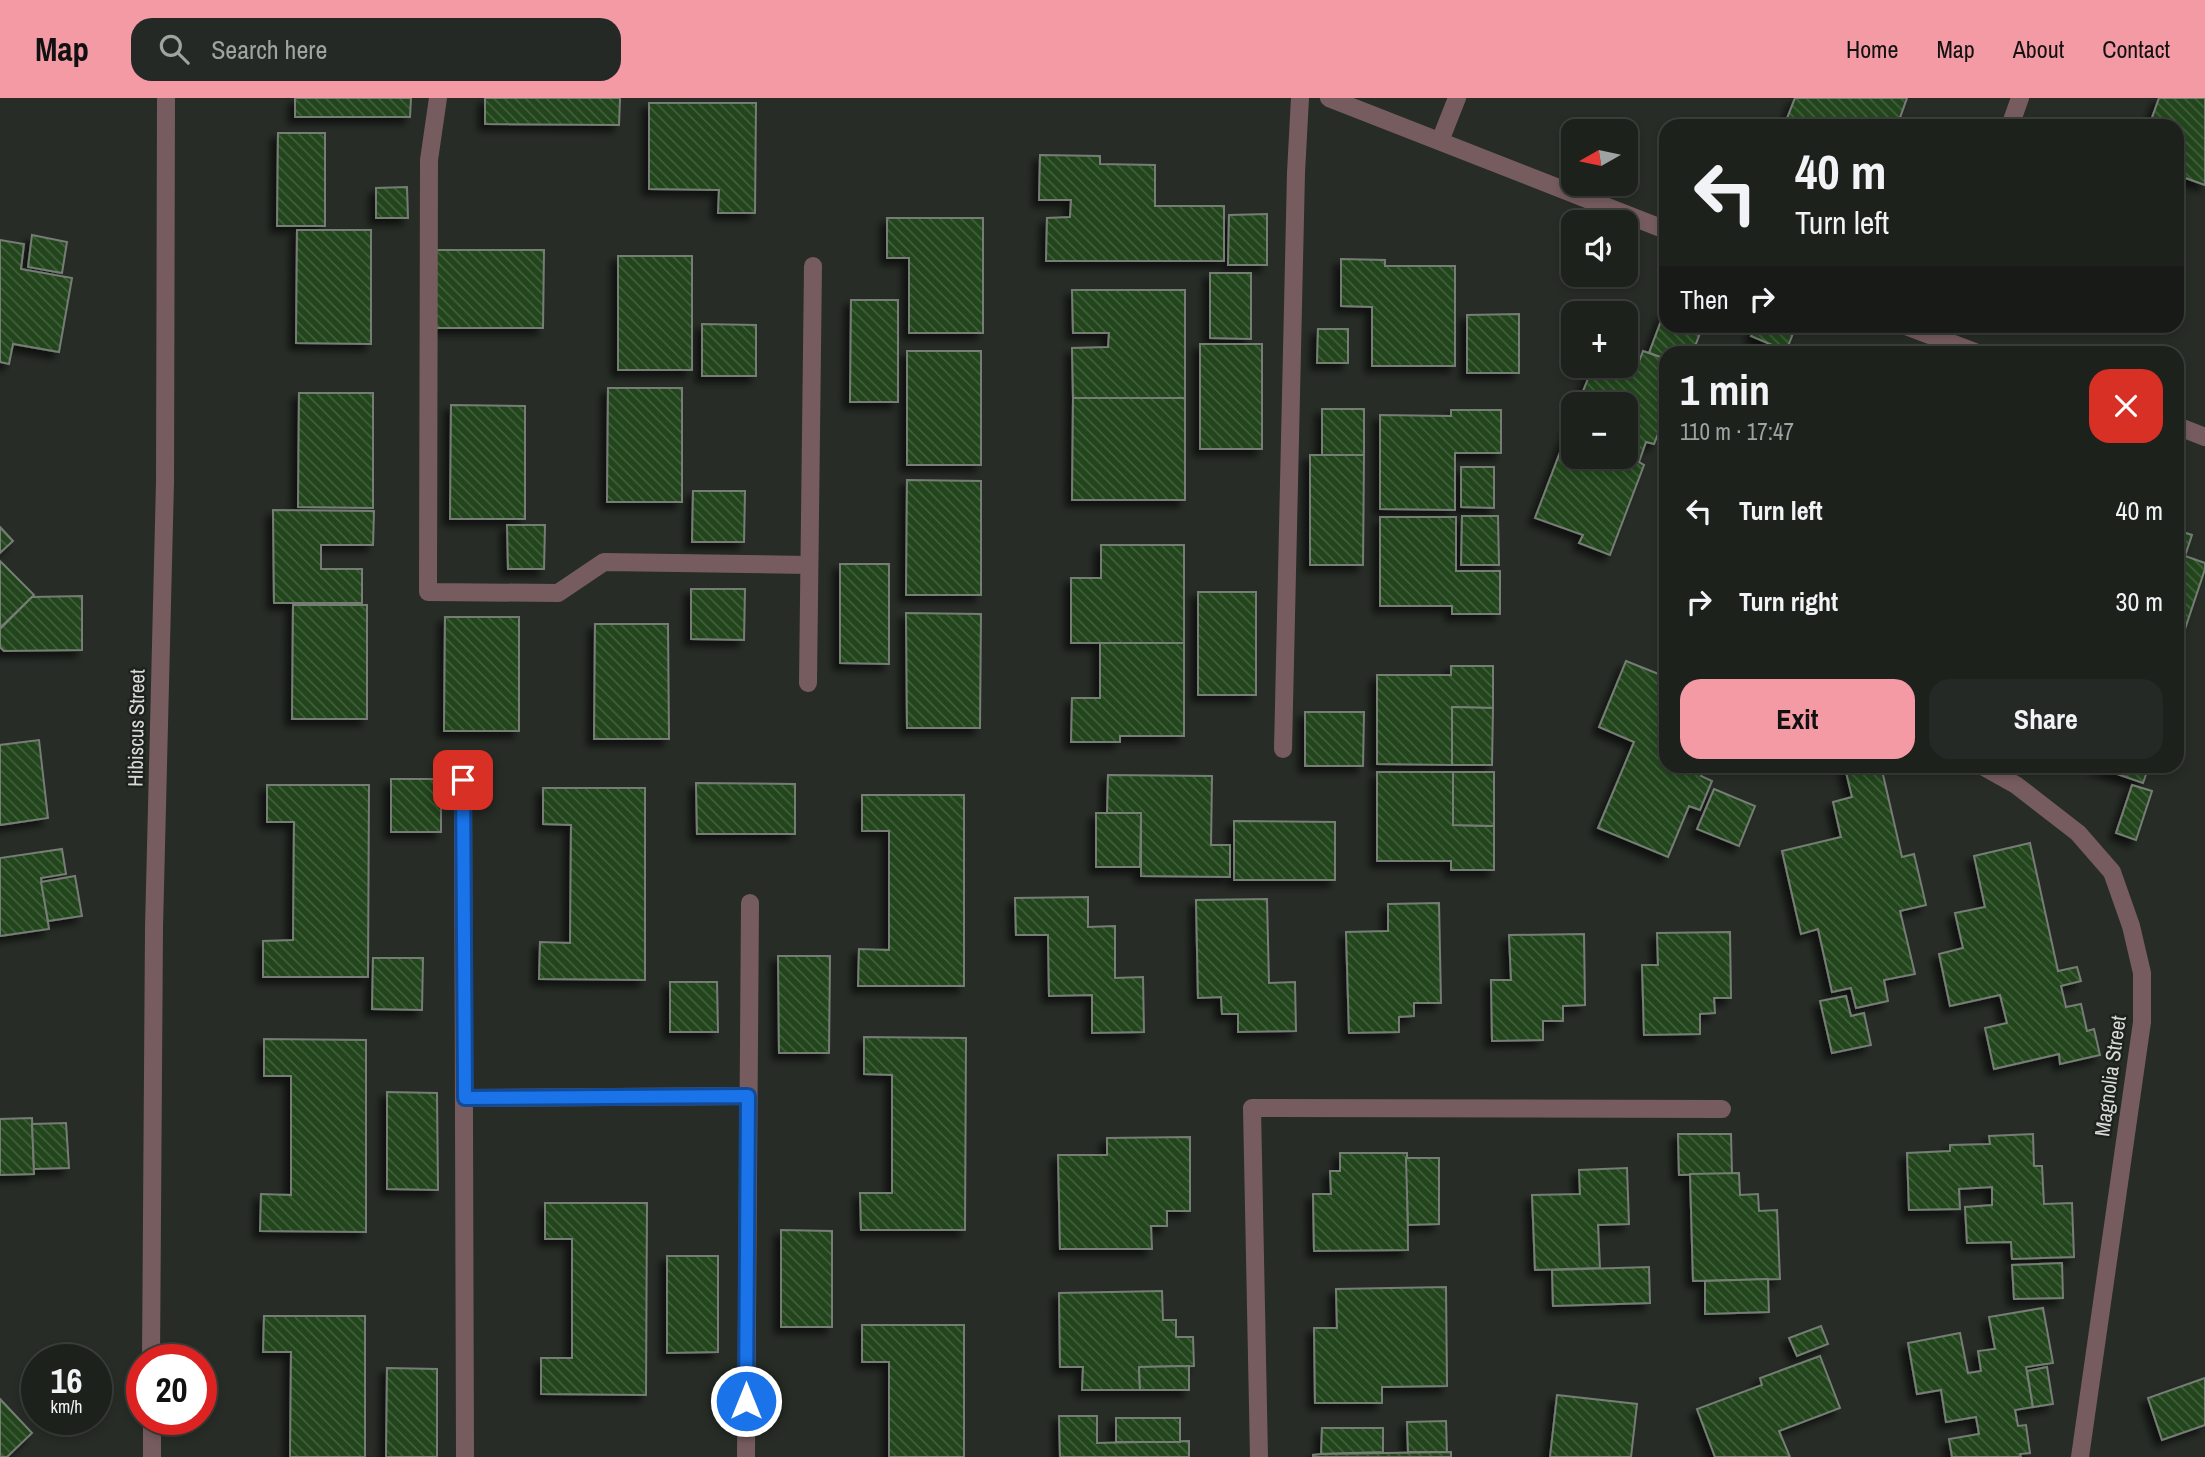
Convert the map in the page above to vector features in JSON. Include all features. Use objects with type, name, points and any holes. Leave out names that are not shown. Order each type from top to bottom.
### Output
[{"type":"street","name":"Hibiscus Street","points":[[151,1344],[153,928],[165,482],[166,98]]},
{"type":"street","points":[[438,98],[429,160],[428,592],[558,593],[604,562],[809,565]]},
{"type":"street","points":[[1283,749],[1300,98]]},
{"type":"street","points":[[1329,98],[1659,227]]},
{"type":"street","points":[[1440,141],[1457,98]]},
{"type":"street","points":[[2012,119],[2020,98]]},
{"type":"street","points":[[808,682],[813,266]]},
{"type":"street","points":[[1939,333],[1964,346]]},
{"type":"street","points":[[2184,429],[2205,437]]},
{"type":"street","name":"Magnolia Street","points":[[1995,773],[2016,785],[2078,833],[2112,872],[2131,926],[2142,973],[2141,1022],[2080,1457]]},
{"type":"street","points":[[463,780],[465,1457]]},
{"type":"street","points":[[746,1457],[750,903]]},
{"type":"street","points":[[465,1098],[748,1096]]},
{"type":"street","points":[[1259,1457],[1252,1108],[1722,1109]]},
{"type":"street","points":[[152,1435],[152,1457]]},
{"type":"building","points":[[295,98],[411,98],[410,117],[295,117]]},
{"type":"building","points":[[485,98],[620,98],[619,125],[485,124]]},
{"type":"building","points":[[1795,98],[1907,98],[1900,119],[1787,119]]},
{"type":"building","points":[[2159,98],[2205,98],[2205,185],[2184,178],[2184,119],[2152,119]]},
{"type":"building","points":[[649,103],[756,103],[755,213],[718,213],[719,190],[649,189]]},
{"type":"building","points":[[278,133],[325,133],[325,226],[277,226]]},
{"type":"building","points":[[1040,155],[1100,156],[1100,164],[1155,165],[1155,206],[1224,206],[1224,261],[1046,261],[1047,218],[1070,217],[1071,200],[1039,200]]},
{"type":"building","points":[[407,187],[408,218],[376,218],[376,188]]},
{"type":"building","points":[[1267,214],[1267,265],[1228,265],[1229,215]]},
{"type":"building","points":[[887,218],[983,218],[983,333],[909,333],[909,258],[887,258]]},
{"type":"building","points":[[297,230],[371,230],[371,344],[296,343]]},
{"type":"building","points":[[32,235],[67,242],[62,273],[28,267]]},
{"type":"building","points":[[0,240],[24,244],[21,269],[72,278],[59,352],[13,344],[9,364],[0,362]]},
{"type":"building","points":[[431,250],[544,250],[543,328],[432,328]]},
{"type":"building","points":[[618,256],[692,256],[692,370],[618,370]]},
{"type":"building","points":[[1341,259],[1385,260],[1385,266],[1455,266],[1455,366],[1372,366],[1372,307],[1341,306]]},
{"type":"building","points":[[1210,273],[1251,273],[1251,339],[1210,338]]},
{"type":"building","points":[[1072,290],[1185,290],[1185,398],[1073,398],[1072,348],[1108,347],[1109,333],[1073,333]]},
{"type":"building","points":[[851,300],[898,300],[898,402],[850,402]]},
{"type":"building","points":[[1519,314],[1519,373],[1467,373],[1467,315]]},
{"type":"building","points":[[702,324],[756,325],[756,376],[702,376]]},
{"type":"building","points":[[1659,326],[1659,333],[1700,333],[1695,346],[1659,346],[1659,357],[1649,353]]},
{"type":"building","points":[[1318,329],[1348,329],[1348,363],[1317,363]]},
{"type":"building","points":[[1752,333],[1793,333],[1788,346],[1774,346],[1751,336]]},
{"type":"building","points":[[1200,344],[1262,344],[1262,449],[1200,449]]},
{"type":"building","points":[[907,351],[981,351],[981,465],[907,465]]},
{"type":"building","points":[[1643,351],[1659,357],[1659,431],[1654,444],[1646,442],[1639,462],[1644,465],[1610,555],[1579,543],[1583,535],[1535,518],[1561,450],[1561,469],[1638,469],[1638,392],[1583,392],[1588,378],[1638,378],[1638,365]]},
{"type":"building","points":[[608,388],[682,388],[682,502],[607,502]]},
{"type":"building","points":[[299,393],[373,393],[373,508],[298,507]]},
{"type":"building","points":[[1073,398],[1185,398],[1185,500],[1072,500]]},
{"type":"building","points":[[451,405],[525,406],[525,519],[450,519]]},
{"type":"building","points":[[1322,409],[1364,409],[1364,455],[1322,455]]},
{"type":"building","points":[[1451,410],[1501,410],[1501,453],[1455,453],[1455,510],[1380,509],[1380,415],[1451,416]]},
{"type":"building","points":[[1310,455],[1364,455],[1363,565],[1310,565]]},
{"type":"building","points":[[1461,467],[1494,467],[1494,508],[1461,507]]},
{"type":"building","points":[[907,480],[981,481],[981,595],[906,595]]},
{"type":"building","points":[[693,491],[745,491],[744,542],[692,542]]},
{"type":"building","points":[[273,510],[374,511],[373,545],[321,545],[321,569],[362,569],[362,603],[274,603]]},
{"type":"building","points":[[1462,516],[1498,516],[1499,565],[1461,565]]},
{"type":"building","points":[[1380,517],[1456,517],[1456,571],[1500,571],[1500,614],[1452,614],[1452,606],[1380,606]]},
{"type":"building","points":[[507,525],[545,525],[544,569],[508,569]]},
{"type":"building","points":[[0,527],[13,541],[0,553]]},
{"type":"building","points":[[2184,532],[2192,535],[2185,556],[2205,563],[2184,632]]},
{"type":"building","points":[[1101,545],[1184,545],[1184,643],[1071,643],[1071,578],[1101,578]]},
{"type":"building","points":[[0,561],[34,595],[0,628]]},
{"type":"building","points":[[840,564],[889,564],[889,664],[840,663]]},
{"type":"building","points":[[691,589],[745,589],[744,640],[691,639]]},
{"type":"building","points":[[1198,592],[1256,592],[1256,695],[1198,695]]},
{"type":"building","points":[[82,596],[82,650],[4,651],[0,647],[0,629],[32,597]]},
{"type":"building","points":[[293,605],[367,605],[367,719],[292,719]]},
{"type":"building","points":[[906,613],[981,614],[980,728],[907,728]]},
{"type":"building","points":[[445,617],[519,617],[519,731],[444,731]]},
{"type":"building","points":[[595,624],[668,624],[669,739],[594,739]]},
{"type":"building","points":[[1100,643],[1184,643],[1184,736],[1120,736],[1120,742],[1071,742],[1072,698],[1100,698]]},
{"type":"building","points":[[1626,661],[1659,674],[1659,773],[1702,773],[1701,776],[1712,781],[1700,810],[1689,806],[1668,857],[1598,828],[1634,742],[1599,727]]},
{"type":"building","points":[[1451,666],[1493,666],[1493,708],[1452,707],[1452,765],[1377,764],[1377,675],[1451,675]]},
{"type":"building","points":[[1452,707],[1493,708],[1492,765],[1452,765]]},
{"type":"building","points":[[1305,712],[1364,712],[1363,766],[1305,766]]},
{"type":"building","points":[[39,740],[48,818],[0,825],[0,745]]},
{"type":"building","points":[[1377,772],[1453,772],[1453,825],[1494,826],[1494,870],[1451,870],[1451,861],[1377,861]]},
{"type":"building","points":[[1453,772],[1494,772],[1494,826],[1453,825]]},
{"type":"building","points":[[1846,773],[1883,773],[1902,857],[1914,854],[1926,905],[1900,911],[1915,974],[1884,980],[1888,1001],[1856,1008],[1851,988],[1832,992],[1818,929],[1801,934],[1782,851],[1841,837],[1833,802],[1852,797]]},
{"type":"building","points":[[2114,773],[2147,773],[2143,783]]},
{"type":"building","points":[[1108,775],[1212,776],[1211,845],[1230,845],[1230,877],[1141,876],[1141,813],[1107,813]]},
{"type":"building","points":[[391,779],[441,779],[441,832],[391,832]]},
{"type":"building","points":[[696,783],[795,784],[795,834],[697,834]]},
{"type":"building","points":[[267,785],[369,785],[368,977],[263,977],[263,941],[293,940],[294,822],[267,822]]},
{"type":"building","points":[[2132,785],[2152,791],[2136,840],[2116,833]]},
{"type":"building","points":[[543,788],[645,788],[645,980],[539,979],[540,942],[570,943],[571,825],[543,824]]},
{"type":"building","points":[[1714,789],[1755,806],[1739,846],[1697,829]]},
{"type":"building","points":[[862,795],[964,795],[964,986],[858,986],[859,949],[889,950],[889,831],[862,831]]},
{"type":"building","points":[[1096,813],[1141,813],[1140,867],[1096,867]]},
{"type":"building","points":[[1234,821],[1335,822],[1335,880],[1234,880]]},
{"type":"building","points":[[2030,843],[2058,971],[2077,967],[2081,981],[2061,986],[2066,1007],[2081,1004],[2087,1031],[2094,1029],[2100,1055],[2060,1064],[2059,1054],[1994,1069],[1985,1028],[2007,1023],[2000,995],[1950,1006],[1939,954],[1963,948],[1955,913],[1985,907],[1974,856]]},
{"type":"building","points":[[62,849],[66,874],[41,878],[49,929],[0,936],[0,858]]},
{"type":"building","points":[[75,876],[82,916],[48,921],[41,882]]},
{"type":"building","points":[[1088,897],[1088,927],[1115,926],[1115,978],[1143,977],[1144,1032],[1092,1033],[1092,995],[1049,996],[1048,935],[1016,935],[1015,898]]},
{"type":"building","points":[[1267,899],[1269,983],[1295,982],[1296,1031],[1238,1032],[1238,1014],[1222,1014],[1221,997],[1198,998],[1196,900]]},
{"type":"building","points":[[1439,903],[1441,1003],[1414,1003],[1414,1016],[1399,1017],[1399,1032],[1349,1033],[1346,932],[1388,931],[1388,904]]},
{"type":"building","points":[[1730,932],[1731,998],[1714,998],[1715,1013],[1700,1014],[1700,1034],[1644,1035],[1642,965],[1658,965],[1657,933]]},
{"type":"building","points":[[1584,934],[1585,1005],[1563,1006],[1563,1021],[1543,1021],[1543,1040],[1492,1041],[1491,980],[1511,980],[1509,935]]},
{"type":"building","points":[[778,956],[830,956],[829,1053],[779,1053]]},
{"type":"building","points":[[373,958],[423,958],[422,1010],[372,1009]]},
{"type":"building","points":[[670,982],[717,982],[718,1032],[670,1032]]},
{"type":"building","points":[[1846,996],[1851,1016],[1864,1013],[1871,1045],[1832,1053],[1820,1001]]},
{"type":"building","points":[[864,1037],[966,1038],[965,1230],[861,1230],[860,1193],[892,1193],[892,1075],[864,1074]]},
{"type":"building","points":[[264,1039],[366,1040],[366,1232],[260,1231],[261,1194],[291,1195],[291,1076],[264,1076]]},
{"type":"building","points":[[387,1092],[437,1093],[438,1190],[387,1189]]},
{"type":"building","points":[[32,1118],[34,1174],[0,1175],[0,1119]]},
{"type":"building","points":[[66,1123],[69,1168],[34,1169],[32,1124]]},
{"type":"building","points":[[1678,1134],[1731,1134],[1732,1174],[1679,1175]]},
{"type":"building","points":[[2033,1134],[2034,1166],[2042,1166],[2044,1204],[2072,1203],[2074,1257],[2012,1259],[2011,1242],[1967,1243],[1965,1207],[1992,1205],[1992,1187],[1959,1189],[1960,1209],[1909,1210],[1907,1153],[1950,1151],[1950,1145],[1990,1144],[1989,1136]]},
{"type":"building","points":[[1190,1137],[1190,1211],[1167,1211],[1167,1226],[1151,1226],[1152,1249],[1060,1249],[1058,1155],[1107,1155],[1107,1138]]},
{"type":"building","points":[[1340,1153],[1407,1153],[1408,1250],[1314,1251],[1313,1194],[1331,1194],[1330,1171],[1340,1171]]},
{"type":"building","points":[[1406,1158],[1439,1158],[1439,1224],[1408,1225]]},
{"type":"building","points":[[1627,1168],[1629,1224],[1598,1225],[1600,1268],[1535,1270],[1532,1195],[1580,1194],[1579,1170]]},
{"type":"building","points":[[1739,1173],[1740,1195],[1758,1194],[1759,1211],[1777,1210],[1780,1279],[1693,1281],[1690,1174]]},
{"type":"building","points":[[545,1203],[647,1203],[646,1395],[541,1394],[541,1358],[572,1358],[572,1239],[545,1239]]},
{"type":"building","points":[[781,1230],[832,1231],[832,1327],[781,1327]]},
{"type":"building","points":[[667,1256],[718,1256],[718,1352],[667,1353]]},
{"type":"building","points":[[2062,1263],[2063,1298],[2014,1299],[2012,1265]]},
{"type":"building","points":[[1649,1267],[1650,1303],[1553,1306],[1552,1270]]},
{"type":"building","points":[[1768,1279],[1769,1312],[1705,1314],[1705,1281]]},
{"type":"building","points":[[1446,1287],[1447,1386],[1382,1387],[1382,1403],[1315,1403],[1314,1328],[1337,1328],[1336,1289]]},
{"type":"building","points":[[1162,1291],[1163,1320],[1176,1320],[1176,1337],[1193,1337],[1194,1366],[1139,1367],[1140,1390],[1082,1390],[1083,1367],[1060,1367],[1059,1293]]},
{"type":"building","points":[[2043,1308],[2053,1363],[2026,1367],[2033,1407],[2015,1410],[2018,1426],[2026,1425],[2030,1453],[2020,1454],[2021,1457],[1952,1457],[1949,1439],[1979,1434],[1976,1417],[1946,1422],[1941,1390],[1917,1394],[1908,1343],[1960,1333],[1968,1373],[1981,1371],[1978,1351],[1995,1349],[1989,1317]]},
{"type":"building","points":[[264,1316],[365,1316],[365,1457],[290,1457],[291,1352],[263,1352]]},
{"type":"building","points":[[862,1325],[964,1325],[964,1457],[889,1457],[889,1362],[862,1362]]},
{"type":"building","points":[[1821,1326],[1828,1344],[1797,1356],[1789,1338]]},
{"type":"building","points":[[1820,1356],[1840,1408],[1779,1431],[1790,1457],[1715,1457],[1697,1409],[1762,1385],[1760,1378]]},
{"type":"building","points":[[1189,1366],[1189,1390],[1140,1390],[1139,1367]]},
{"type":"building","points":[[2047,1367],[2053,1404],[2033,1407],[2027,1371]]},
{"type":"building","points":[[387,1368],[437,1369],[437,1457],[386,1457]]},
{"type":"building","points":[[2205,1378],[2205,1425],[2162,1440],[2148,1398]]},
{"type":"building","points":[[1557,1395],[1637,1404],[1631,1457],[1550,1457]]},
{"type":"building","points":[[0,1399],[21,1421],[21,1435],[30,1435],[7,1457],[0,1457]]},
{"type":"building","points":[[1059,1416],[1097,1416],[1097,1443],[1189,1441],[1189,1457],[1060,1457]]},
{"type":"building","points":[[1116,1418],[1180,1418],[1180,1442],[1116,1442]]},
{"type":"building","points":[[1446,1421],[1447,1452],[1408,1452],[1407,1422]]},
{"type":"building","points":[[1322,1428],[1383,1428],[1383,1452],[1321,1454]]},
{"type":"building","points":[[1451,1452],[1451,1457],[1313,1457],[1321,1454]]},
{"type":"route","points":[[463,780],[465,1098],[748,1096],[746,1401]]}]
